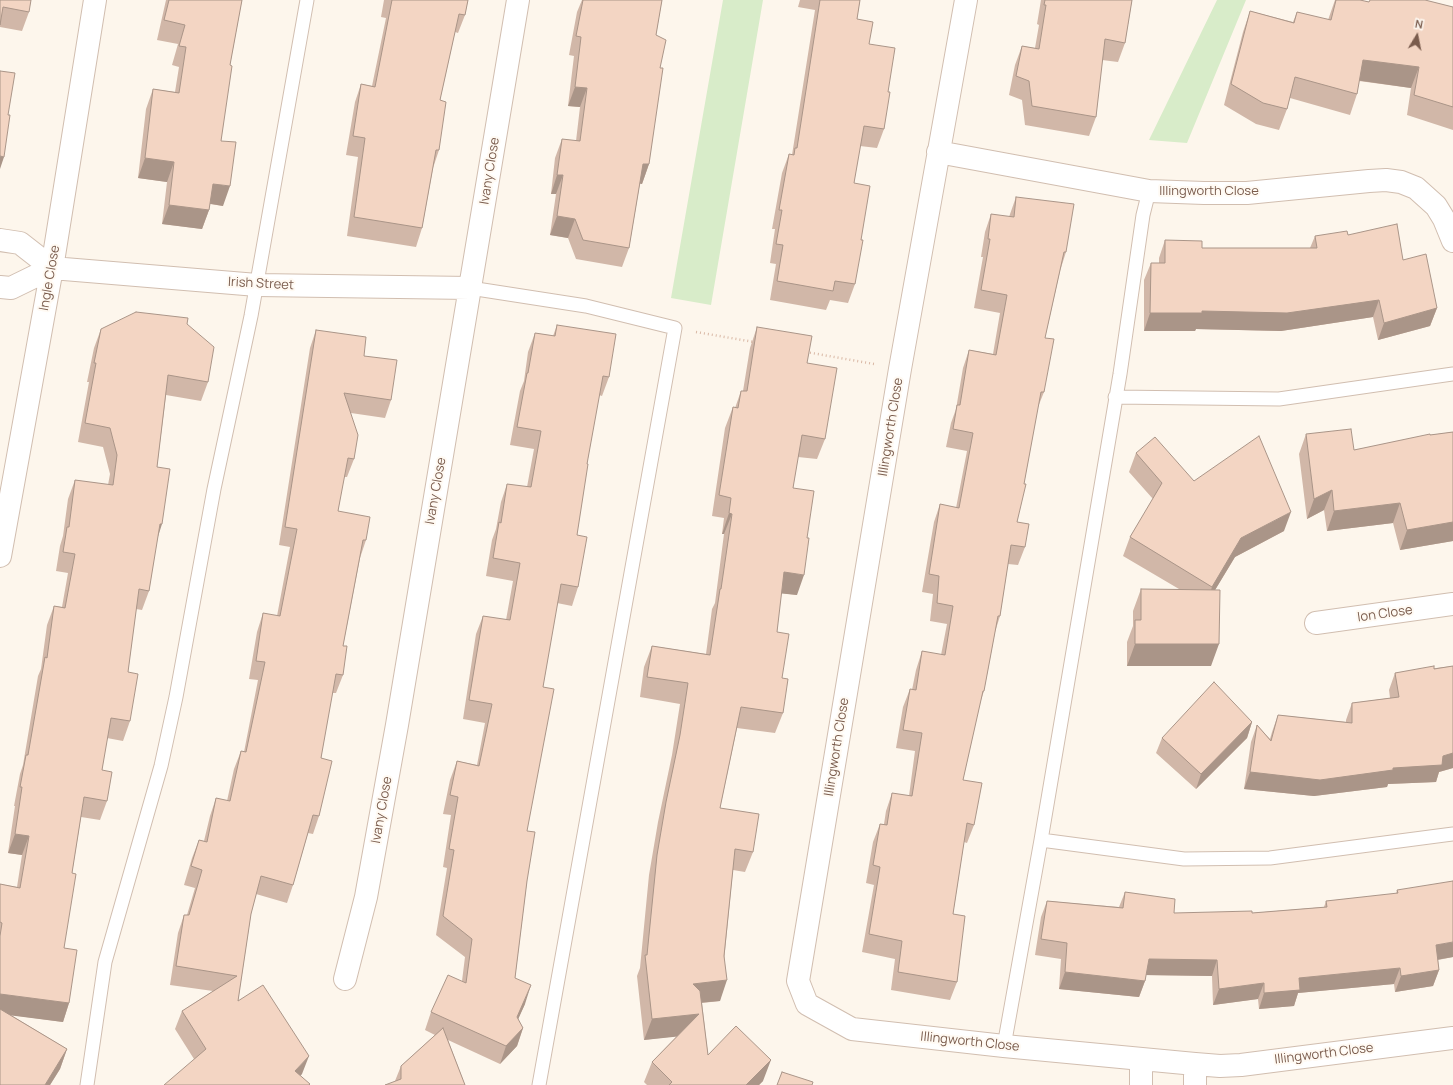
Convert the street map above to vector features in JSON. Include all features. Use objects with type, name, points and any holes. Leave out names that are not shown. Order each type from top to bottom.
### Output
[{"type":"street","name":"Ingle Close","points":[[0,556],[52,268],[95,0]]},
{"type":"street","name":"Ivany Close","points":[[345,979],[366,897],[397,725],[518,0]]},
{"type":"street","name":"Illingworth Close","points":[[966,0],[900,369],[798,981],[807,1004],[852,1029],[1140,1060],[1195,1075],[1241,1065],[1453,1038]]},
{"type":"street","name":"Illingworth Close","points":[[938,152],[1149,191],[1204,194],[1247,193],[1369,181],[1386,180],[1401,182],[1416,188],[1436,206],[1444,219],[1453,241]]},
{"type":"street","points":[[0,240],[20,243],[52,268],[11,288],[0,287]]},
{"type":"street","name":"Irish Street","points":[[52,268],[257,285],[470,288]]},
{"type":"street","name":"Ion Close","points":[[1316,623],[1453,604]]},
{"type":"street","points":[[1140,1060],[1141,1085]]},
{"type":"lane","points":[[87,1085],[105,962],[161,766],[214,489],[257,285],[307,0]]},
{"type":"lane","points":[[1004,1046],[1041,840],[1121,367],[1149,191]]},
{"type":"lane","points":[[470,288],[586,306],[675,328],[539,1085]]},
{"type":"lane","points":[[1115,397],[1279,399],[1453,374]]},
{"type":"lane","points":[[1041,840],[1184,859],[1270,858],[1453,834]]},
{"type":"path","points":[[675,328],[760,343]]},
{"type":"path","points":[[806,352],[900,369]]},
{"type":"green space","points":[[723,0],[763,0],[711,305],[671,298]]},
{"type":"green space","points":[[1217,0],[1246,0],[1187,143],[1149,140]]},
{"type":"building","points":[[0,0],[31,0],[29,12],[3,7],[0,25]]},
{"type":"building","points":[[169,0],[242,0],[230,65],[232,66],[221,141],[236,142],[230,186],[213,184],[209,210],[169,205],[174,162],[145,158],[153,89],[179,93],[186,47],[179,46],[185,25],[164,20]]},
{"type":"building","points":[[392,0],[468,0],[465,15],[459,14],[440,100],[446,102],[439,150],[436,150],[422,228],[354,217],[365,138],[353,136],[361,84],[375,87]]},
{"type":"building","points":[[583,0],[662,0],[656,35],[666,40],[660,68],[663,68],[649,164],[643,164],[629,248],[583,240],[575,219],[557,216],[563,175],[557,175],[562,139],[580,141],[587,88],[575,87],[581,37],[576,36]]},
{"type":"building","points":[[820,0],[860,0],[857,19],[873,22],[869,44],[895,48],[884,129],[864,126],[854,183],[870,186],[861,240],[863,240],[855,284],[835,281],[833,291],[777,281],[783,245],[776,244],[782,210],[779,210],[789,154],[794,155],[795,148],[797,148]]},
{"type":"building","points":[[1045,0],[1132,0],[1125,43],[1105,39],[1096,117],[1032,106],[1029,81],[1016,76],[1022,46],[1039,49],[1046,5],[1044,5]]},
{"type":"building","points":[[1336,0],[1360,0],[1369,2],[1370,0],[1425,0],[1453,7],[1453,107],[1414,95],[1419,67],[1363,60],[1357,94],[1295,77],[1287,109],[1263,103],[1231,84],[1250,11],[1294,23],[1297,12],[1331,20]]},
{"type":"building","points":[[0,71],[15,73],[8,115],[10,115],[4,157],[0,156]]},
{"type":"building","points":[[1016,197],[1074,204],[1066,252],[1064,252],[1045,338],[1054,339],[1044,392],[1041,392],[1024,484],[1026,484],[1017,522],[1029,524],[1025,547],[1011,545],[1000,616],[998,616],[984,691],[963,780],[982,783],[974,825],[967,823],[953,914],[965,916],[957,982],[898,972],[902,941],[869,934],[880,867],[873,865],[880,824],[887,825],[892,793],[912,796],[922,733],[903,730],[910,689],[916,690],[922,651],[945,655],[953,606],[937,603],[939,576],[929,574],[940,504],[959,508],[973,433],[953,429],[957,405],[960,405],[969,350],[996,355],[1007,295],[981,290],[990,239],[988,239],[991,214],[1014,217]]},
{"type":"building","points":[[1397,224],[1403,260],[1426,254],[1437,308],[1384,323],[1379,300],[1287,313],[1202,311],[1202,313],[1150,313],[1151,263],[1165,263],[1165,240],[1202,241],[1202,248],[1317,248],[1315,236],[1347,231],[1348,235]]},
{"type":"building","points":[[136,312],[188,318],[187,324],[214,347],[208,382],[168,375],[157,467],[170,469],[162,524],[160,524],[149,591],[139,589],[128,672],[138,674],[130,721],[111,718],[102,770],[112,772],[107,801],[84,797],[72,873],[76,874],[64,948],[77,950],[69,1003],[0,994],[0,936],[2,923],[0,922],[0,884],[20,888],[29,836],[15,834],[22,787],[20,787],[26,755],[28,755],[45,657],[47,658],[54,606],[65,608],[75,554],[63,552],[67,527],[69,527],[75,480],[113,485],[117,455],[110,428],[85,423],[96,363],[94,363],[101,329]]},
{"type":"building","points":[[557,325],[616,334],[609,377],[603,376],[587,464],[577,535],[587,537],[578,587],[561,584],[543,687],[554,689],[527,831],[535,832],[527,881],[515,978],[531,985],[517,1017],[523,1028],[506,1046],[431,1012],[448,975],[466,983],[472,939],[443,916],[454,850],[449,849],[458,797],[450,795],[457,761],[479,766],[492,704],[469,700],[483,616],[510,620],[520,563],[493,558],[499,522],[501,523],[507,484],[531,487],[541,431],[517,427],[535,333],[555,336]]},
{"type":"building","points":[[757,327],[812,336],[807,363],[837,368],[825,439],[802,435],[793,488],[814,491],[807,538],[809,538],[804,575],[784,572],[777,632],[789,634],[782,678],[788,679],[783,713],[741,707],[720,808],[759,814],[753,852],[735,849],[724,956],[727,980],[693,984],[700,991],[708,1055],[736,1026],[771,1060],[746,1085],[669,1085],[672,1082],[652,1062],[699,1014],[652,1019],[645,955],[647,955],[657,855],[680,735],[688,683],[647,677],[652,646],[710,655],[732,514],[729,513],[731,498],[719,495],[733,407],[738,408],[741,391],[747,391]]},
{"type":"building","points":[[316,330],[366,337],[364,356],[397,360],[391,400],[344,393],[358,435],[354,459],[348,458],[338,511],[370,517],[366,540],[363,540],[343,646],[347,646],[343,675],[336,674],[321,758],[332,761],[319,816],[313,815],[293,885],[261,876],[251,914],[238,1001],[263,985],[309,1056],[295,1071],[310,1084],[164,1085],[206,1049],[182,1011],[237,976],[176,966],[184,915],[189,915],[202,870],[191,866],[199,840],[207,842],[216,798],[230,801],[241,751],[246,752],[265,662],[256,661],[263,613],[280,616],[297,529],[285,527]]},
{"type":"building","points":[[1351,429],[1354,450],[1430,434],[1453,432],[1453,522],[1407,530],[1400,503],[1334,511],[1332,490],[1314,499],[1306,434]]},
{"type":"building","points":[[1259,436],[1291,512],[1241,538],[1212,587],[1130,537],[1162,483],[1136,453],[1155,437],[1194,481]]},
{"type":"building","points":[[1141,589],[1220,590],[1219,644],[1135,644],[1135,620],[1141,620]]},
{"type":"building","points":[[1434,666],[1434,669],[1453,666],[1453,753],[1443,756],[1442,765],[1393,768],[1393,770],[1320,780],[1250,772],[1257,725],[1271,741],[1278,715],[1352,723],[1352,703],[1399,697],[1395,673]]},
{"type":"building","points":[[1214,682],[1252,722],[1201,774],[1162,738]]},
{"type":"building","points":[[1453,881],[1453,942],[1436,945],[1439,970],[1401,976],[1400,968],[1299,978],[1300,990],[1264,993],[1264,983],[1219,989],[1217,960],[1149,959],[1145,981],[1065,972],[1067,943],[1041,939],[1047,901],[1123,908],[1125,892],[1175,899],[1174,913],[1252,911],[1252,913],[1327,907],[1326,901],[1398,893],[1397,890]]},
{"type":"building","points":[[0,1009],[67,1049],[45,1085],[0,1085]]},
{"type":"building","points":[[443,1028],[465,1085],[385,1085],[401,1079],[401,1066]]},
{"type":"building","points":[[782,1072],[813,1082],[812,1085],[777,1085]]}]
